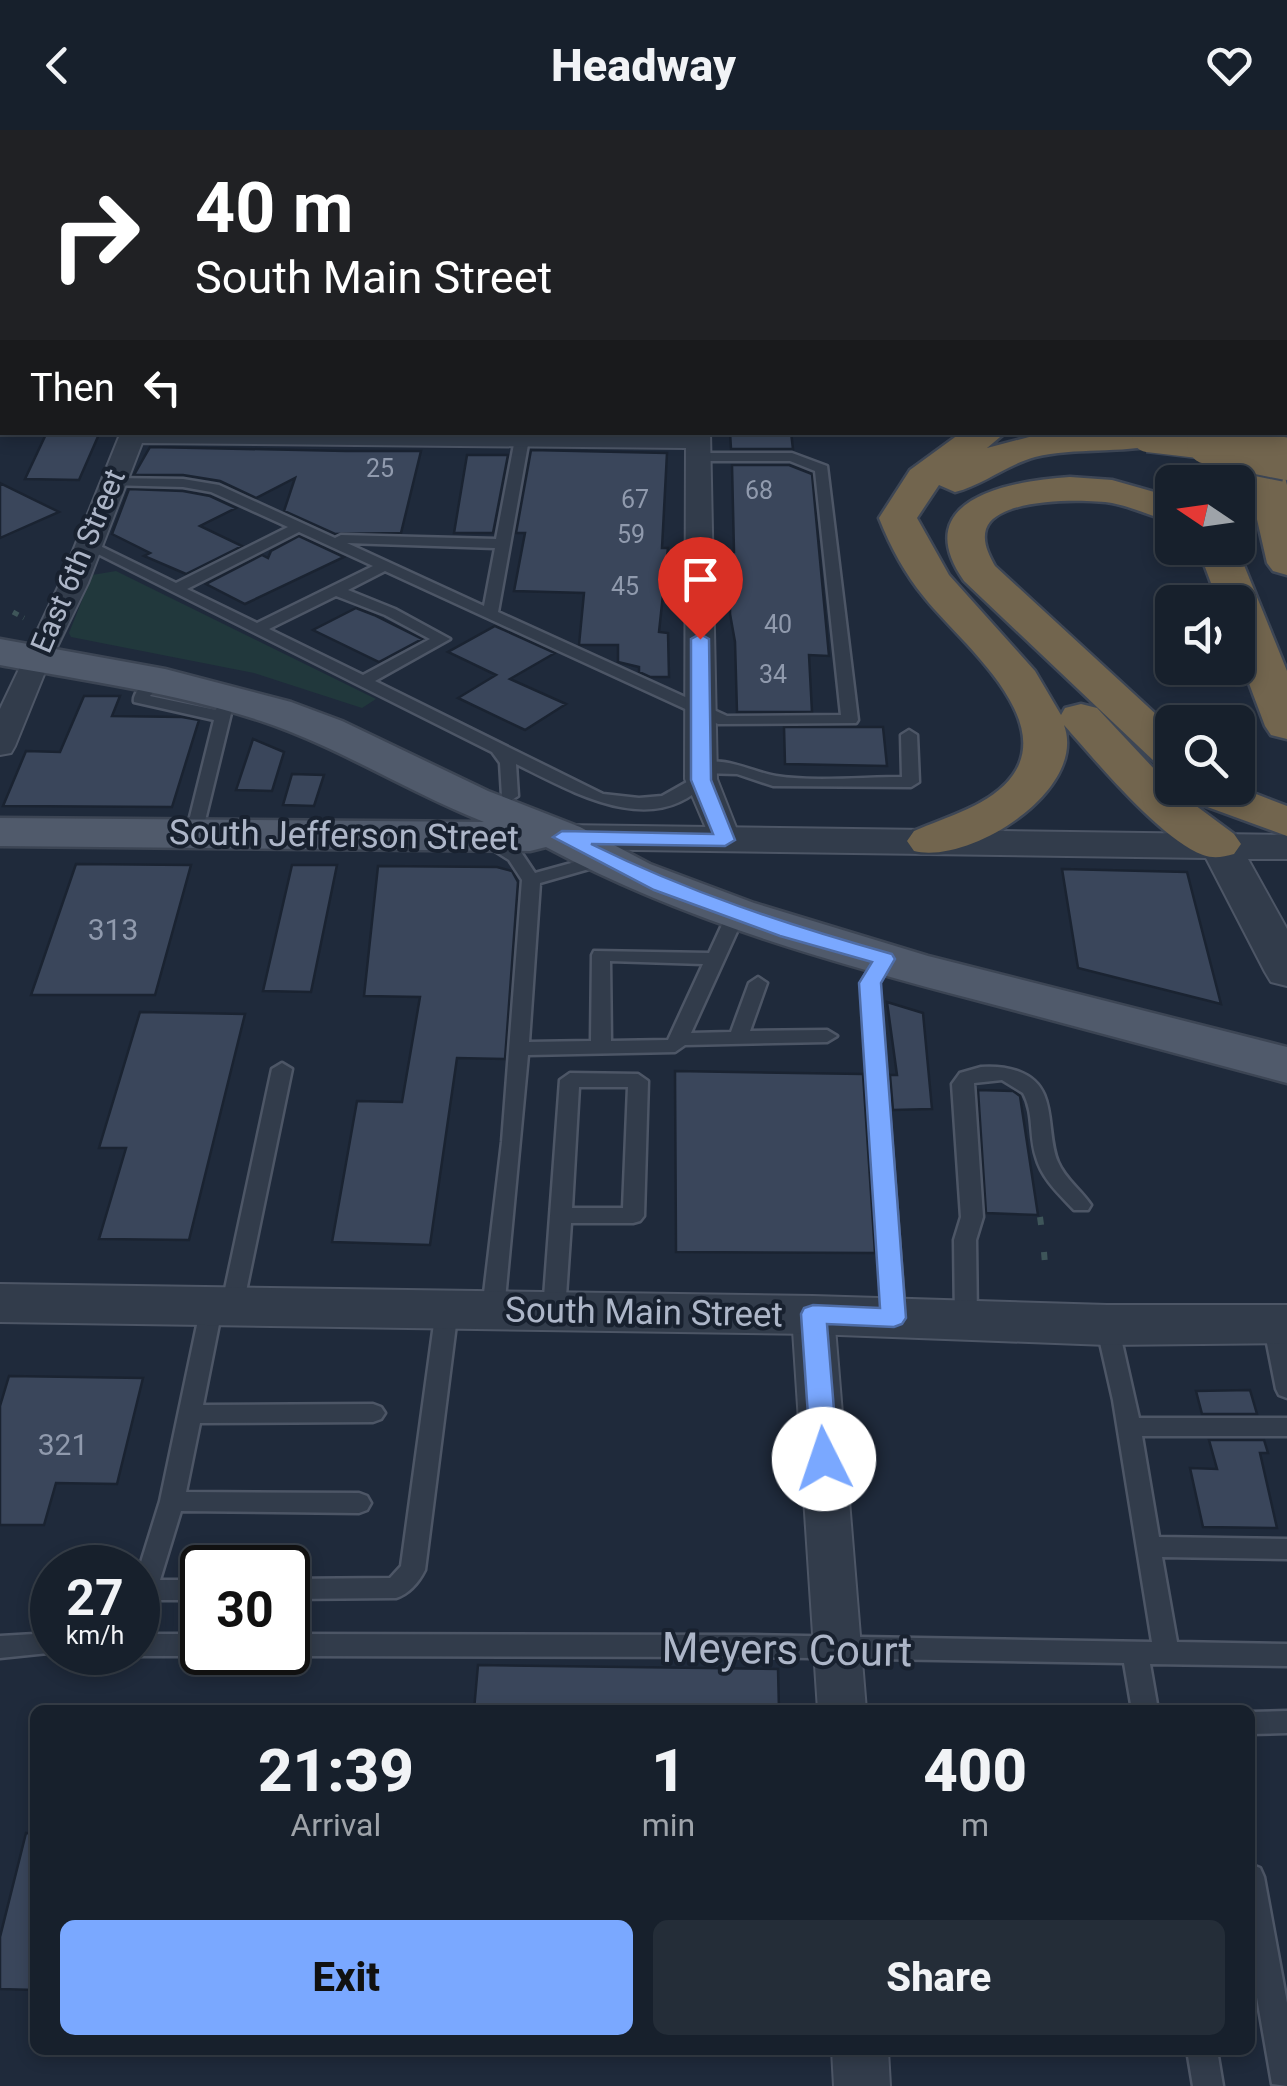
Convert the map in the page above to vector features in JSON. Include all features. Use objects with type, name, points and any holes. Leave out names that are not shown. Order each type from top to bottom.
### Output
[{"type":"highway","points":[[930,841],[1012,801],[1041,768],[1046,743],[1042,724],[1009,664],[939,590],[898,518],[907,495],[927,474],[984,435]]},
{"type":"highway","points":[[1257,435],[1287,563]]},
{"type":"highway","points":[[916,547],[937,496],[972,468],[1055,442],[1148,436],[1220,444],[1287,459]]},
{"type":"highway","points":[[1155,505],[1122,494],[1047,490],[1022,494],[984,508],[965,530],[963,543],[978,572],[1155,737]]},
{"type":"highway","points":[[1224,565],[1287,726]]},
{"type":"highway","points":[[1009,664],[1056,692],[1176,816],[1217,844]]},
{"type":"highway","points":[[1211,805],[1217,844]]},
{"type":"highway","points":[[1245,805],[1287,822]]},
{"type":"main road","points":[[20,635],[225,707],[326,730],[661,886],[736,914],[884,959],[1287,1065]]},
{"type":"main road","points":[[20,635],[197,668],[296,694],[377,726],[510,796],[584,848]]},
{"type":"main road","points":[[411,836],[440,814],[446,804],[445,787]]},
{"type":"main road","name":"South Jefferson Street","points":[[0,832],[485,836],[584,848]]},
{"type":"street","name":"East 6th Street","points":[[0,746],[20,635],[74,583],[133,435]]},
{"type":"street","points":[[320,435],[522,439],[553,436],[699,443],[701,774],[725,840]]},
{"type":"street","name":"South Jefferson Street","points":[[584,848],[725,840],[1287,846]]},
{"type":"street","points":[[1217,844],[1238,875],[1287,972]]},
{"type":"street","points":[[1287,868],[1278,879],[1278,889],[1287,917]]},
{"type":"street","name":"South Main Street","points":[[0,1302],[813,1314],[1106,1325],[1281,1323]]},
{"type":"street","points":[[813,1314],[842,1705]]},
{"type":"street","points":[[860,2055],[862,2086]]},
{"type":"lane","points":[[490,613],[522,439]]},
{"type":"lane","points":[[112,482],[183,483],[214,488],[724,720],[850,720],[822,470],[792,457],[699,443]]},
{"type":"lane","points":[[176,589],[301,526]]},
{"type":"lane","points":[[329,539],[503,544]]},
{"type":"lane","points":[[87,545],[598,798],[620,802],[666,801],[685,794],[701,774],[739,769],[773,780],[911,782],[909,735]]},
{"type":"lane","points":[[256,630],[386,565]]},
{"type":"lane","points":[[338,591],[442,639],[362,682]]},
{"type":"lane","points":[[195,834],[225,707]]},
{"type":"lane","points":[[499,750],[508,763],[510,796]]},
{"type":"lane","points":[[310,1589],[396,1588],[413,1570],[470,1310],[507,1196],[531,880],[515,856],[485,836]]},
{"type":"lane","points":[[531,880],[584,848]]},
{"type":"lane","points":[[518,1049],[675,1046],[736,914]]},
{"type":"lane","points":[[602,1048],[601,955],[716,959]]},
{"type":"lane","points":[[884,959],[870,983],[894,1318]]},
{"type":"lane","points":[[738,1038],[758,983]]},
{"type":"lane","points":[[680,1039],[827,1036]]},
{"type":"lane","points":[[158,1545],[282,1070]]},
{"type":"lane","points":[[966,1320],[965,1240],[972,1217],[962,1084],[967,1078],[998,1072],[1024,1081],[1031,1088],[1039,1099],[1048,1166],[1081,1205]]},
{"type":"lane","points":[[554,1311],[570,1080],[638,1081],[633,1216],[561,1216]]},
{"type":"lane","points":[[1281,1323],[1287,1390]]},
{"type":"lane","points":[[1106,1325],[1128,1427],[1166,1652]]},
{"type":"lane","points":[[190,1414],[373,1413]]},
{"type":"lane","points":[[1128,1427],[1287,1427]]},
{"type":"lane","points":[[172,1501],[359,1503]]},
{"type":"lane","points":[[1148,1547],[1287,1550]]},
{"type":"lane","points":[[0,1647],[30,1645]]},
{"type":"lane","name":"Meyers Court","points":[[310,1645],[750,1646],[1287,1655]]},
{"type":"lane","points":[[1135,1652],[1143,1705]]},
{"type":"lane","points":[[1255,1723],[1287,1722]]},
{"type":"lane","points":[[1255,1894],[1278,1974],[1287,2084]]},
{"type":"lane","points":[[1203,2055],[1208,2086]]},
{"type":"path","points":[[1040,1217],[1042,1232]]},
{"type":"path","points":[[1044,1252],[1046,1264]]},
{"type":"green space","points":[[116,571],[376,699],[362,708],[254,673],[71,637],[69,633],[92,575]]},
{"type":"building","points":[[46,435],[99,435],[79,480],[25,479]]},
{"type":"building","points":[[730,435],[791,435],[793,449],[731,449]]},
{"type":"building","points":[[150,447],[421,451],[401,533],[335,534],[284,511],[295,478],[256,498],[220,481],[183,475],[134,475]]},
{"type":"building","points":[[531,450],[667,453],[662,548],[668,548],[659,632],[668,633],[669,677],[650,677],[639,672],[639,667],[618,662],[618,645],[579,645],[584,593],[514,591],[525,533],[516,533]]},
{"type":"building","points":[[467,455],[508,455],[493,533],[454,533]]},
{"type":"building","points":[[732,465],[789,465],[812,474],[829,656],[809,655],[812,712],[737,712],[730,614],[730,552],[734,552]]},
{"type":"building","points":[[0,483],[59,512],[0,538]]},
{"type":"building","points":[[129,489],[183,491],[210,496],[236,508],[200,526],[242,546],[186,574],[144,556],[150,553],[112,534]]},
{"type":"building","points":[[299,536],[344,557],[245,604],[206,584],[262,555],[268,558],[271,551]]},
{"type":"building","points":[[356,608],[422,639],[379,662],[313,630]]},
{"type":"building","points":[[495,626],[555,653],[510,679],[566,704],[525,730],[458,698],[496,675],[448,652]]},
{"type":"building","points":[[84,696],[120,696],[112,716],[199,720],[172,807],[3,806],[26,751],[60,752]]},
{"type":"building","points":[[784,727],[883,727],[887,766],[785,764]]},
{"type":"building","points":[[253,739],[284,752],[272,791],[236,790]]},
{"type":"building","points":[[292,774],[324,775],[314,806],[283,805]]},
{"type":"building","points":[[76,864],[191,865],[155,995],[31,995]]},
{"type":"building","points":[[292,865],[337,865],[311,992],[263,991]]},
{"type":"building","points":[[378,866],[497,867],[512,871],[518,882],[505,1059],[457,1058],[430,1245],[332,1242],[357,1101],[402,1102],[420,997],[364,996]]},
{"type":"building","points":[[1062,869],[1187,872],[1221,1004],[1078,968]]},
{"type":"building","points":[[887,1002],[923,1013],[932,1109],[893,1110],[890,1075],[897,1075]]},
{"type":"building","points":[[140,1012],[245,1014],[189,1240],[99,1239],[126,1148],[99,1148]]},
{"type":"building","points":[[675,1071],[863,1074],[875,1253],[676,1252]]},
{"type":"building","points":[[978,1090],[1013,1091],[1020,1096],[1038,1215],[986,1213]]},
{"type":"building","points":[[9,1376],[143,1378],[117,1484],[56,1483],[44,1525],[0,1525],[0,1406]]},
{"type":"building","points":[[1250,1390],[1257,1414],[1202,1414],[1196,1391]]},
{"type":"building","points":[[1209,1440],[1264,1440],[1268,1453],[1260,1453],[1277,1528],[1203,1527],[1190,1468],[1217,1469]]},
{"type":"building","points":[[478,1665],[778,1669],[779,1705],[474,1705]]},
{"type":"building","points":[[26,1833],[30,1833],[30,1990],[0,1989],[0,1937]]},
{"type":"route","points":[[700,639],[701,780],[725,840],[562,837],[661,886],[736,914],[884,959],[870,983],[894,1318],[813,1314],[824,1459]]}]
